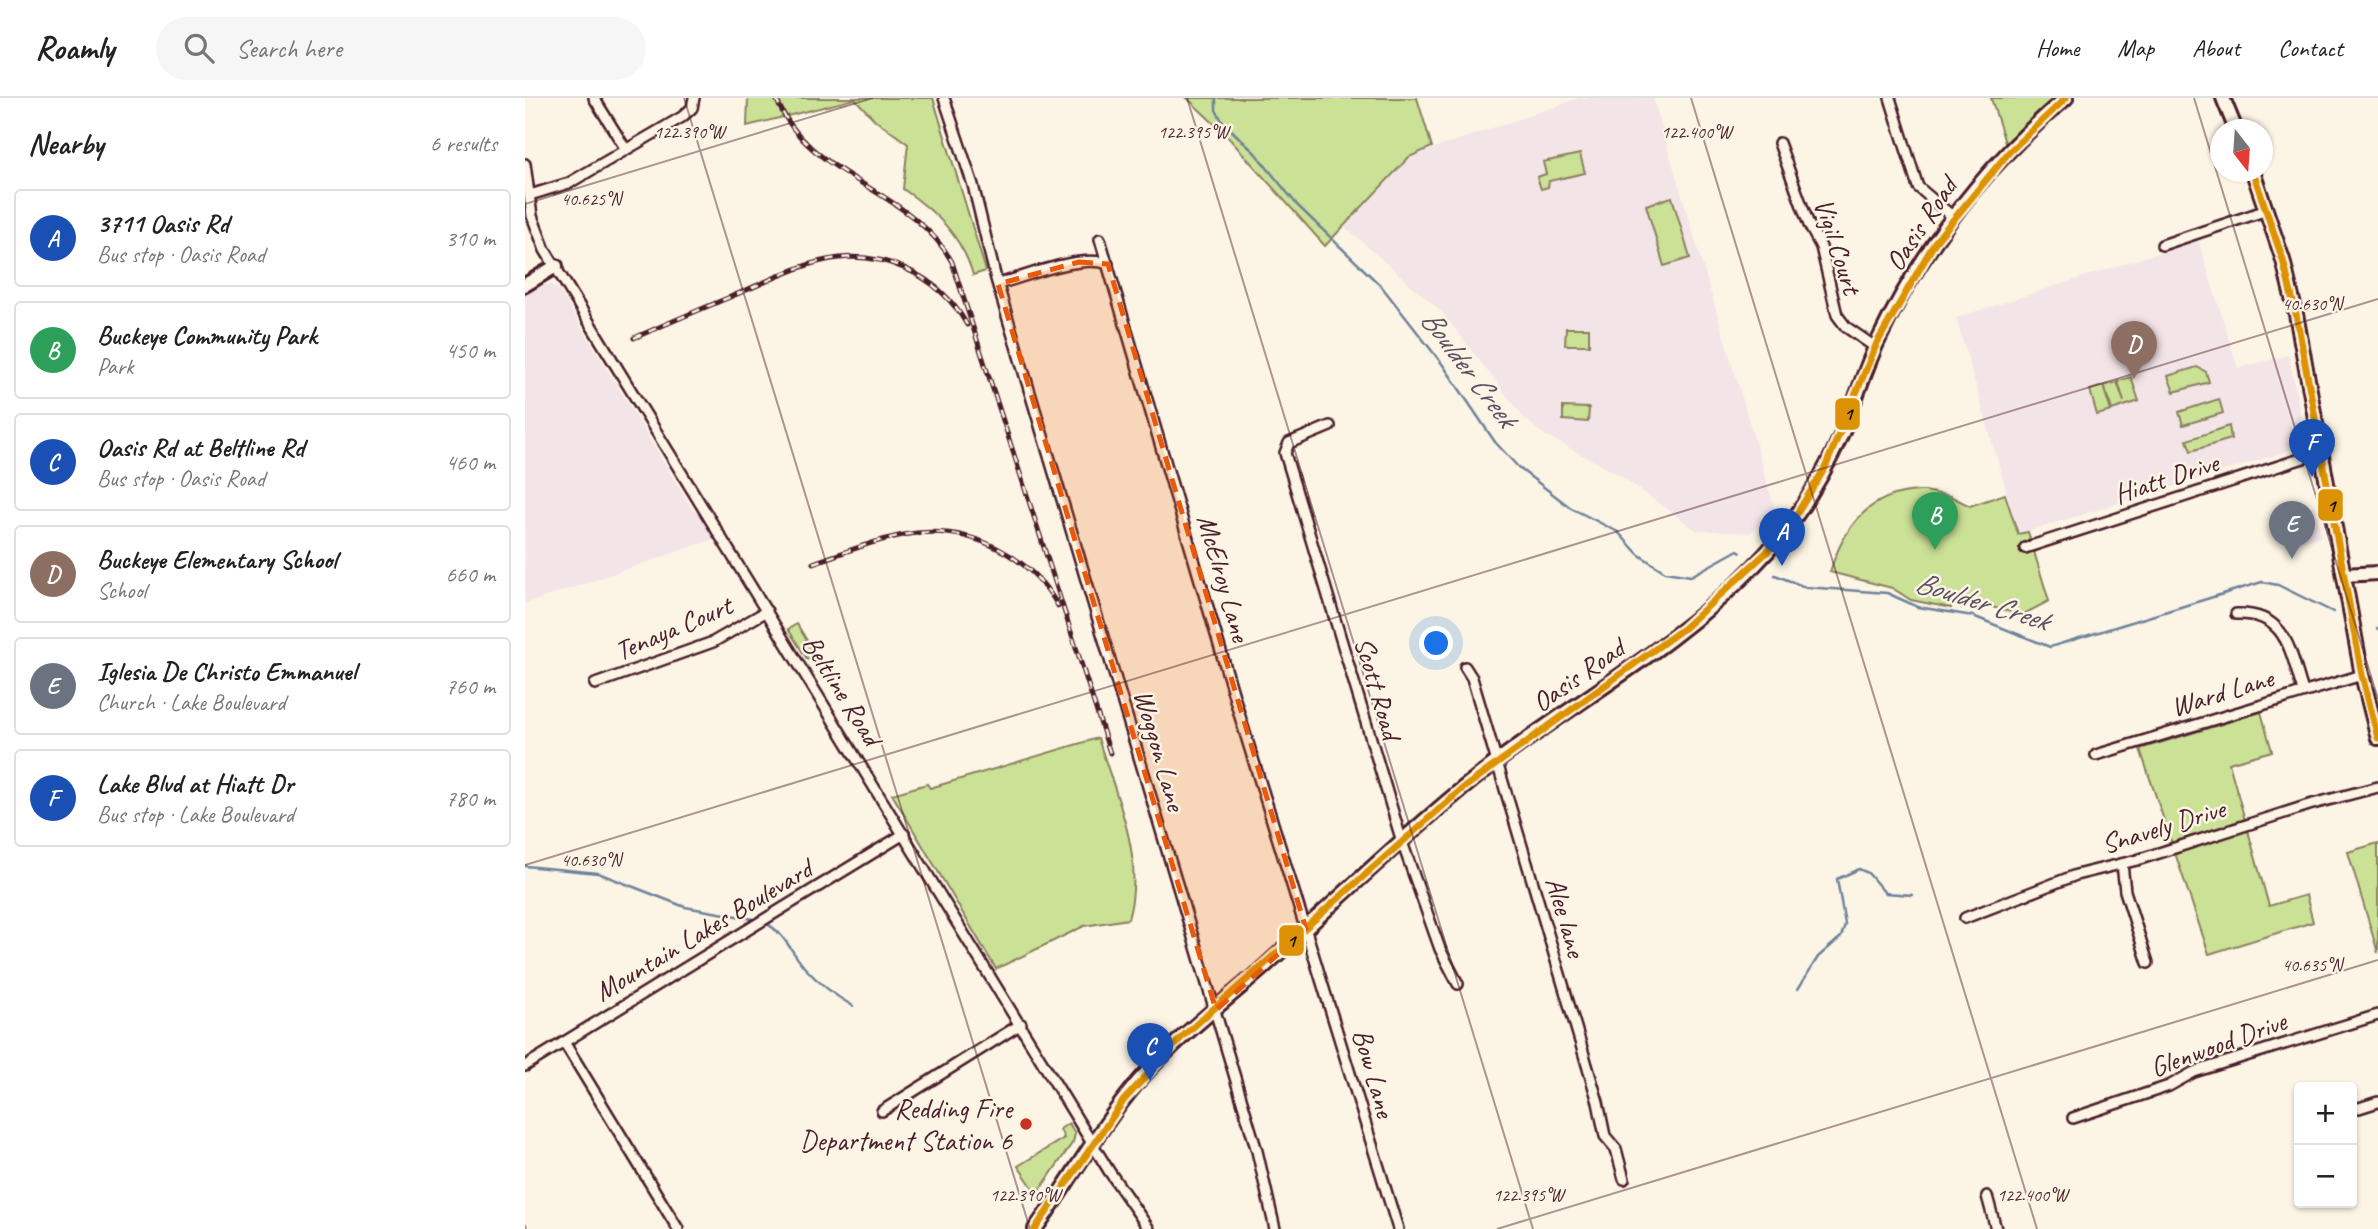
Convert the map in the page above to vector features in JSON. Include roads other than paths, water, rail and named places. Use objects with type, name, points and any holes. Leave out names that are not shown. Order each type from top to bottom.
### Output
[{"type":"main road","name":"Oasis Road","points":[[1035,1229],[1093,1143],[1150,1070],[1402,842],[1497,762],[1634,668],[1709,609],[1753,567],[1782,534],[1831,456],[1875,347],[1912,278],[1952,216],[2006,153],[2066,98]]},
{"type":"main road","points":[[2223,98],[2232,119]]},
{"type":"main road","points":[[2257,182],[2296,313],[2362,675],[2378,738]]},
{"type":"main road","points":[[525,285],[556,266]]},
{"type":"main road","points":[[2344,575],[2378,573]]},
{"type":"street","points":[[594,98],[625,148]]},
{"type":"street","points":[[530,195],[558,189],[687,113],[694,98]]},
{"type":"street","name":"Woggon Lane","points":[[944,98],[1216,1010],[1257,1151],[1275,1229]]},
{"type":"street","points":[[1890,98],[1918,187],[1952,216]]},
{"type":"street","name":"Vigil Court","points":[[1779,143],[1809,225],[1821,247],[1837,315],[1846,327],[1875,347]]},
{"type":"street","name":"Beltline Road","points":[[525,164],[534,225],[556,266],[1093,1143],[1149,1229]]},
{"type":"street","points":[[2162,245],[2267,210]]},
{"type":"street","name":"McElroy Lane","points":[[1100,240],[1241,720],[1306,929]]},
{"type":"street","points":[[998,285],[1079,262],[1099,260],[1108,264]]},
{"type":"street","name":"Scott Road","points":[[1330,426],[1301,435],[1289,443],[1285,453],[1402,842],[1440,949],[1458,984]]},
{"type":"street","name":"Hiatt Drive","points":[[2025,548],[2322,452]]},
{"type":"street","name":"Tenaya Court","points":[[595,684],[706,645],[767,611]]},
{"type":"street","points":[[2236,614],[2275,623],[2285,637],[2303,691]]},
{"type":"street","name":"Alee lane","points":[[1465,667],[1472,677],[1598,1102],[1605,1136],[1616,1150],[1624,1179]]},
{"type":"street","name":"Ward Lane","points":[[2096,755],[2362,675]]},
{"type":"street","name":"Snavely Drive","points":[[1965,918],[2076,875],[2122,864],[2309,805],[2378,787]]},
{"type":"street","name":"Mountain Lakes Boulevard","points":[[525,1066],[904,834]]},
{"type":"street","points":[[2122,864],[2125,891],[2148,963]]},
{"type":"street","name":"Bow Lane","points":[[1306,929],[1398,1229]]},
{"type":"street","name":"Glenwood Drive","points":[[2073,1118],[2169,1086],[2194,1072],[2378,1014]]},
{"type":"street","points":[[882,1111],[1021,1024]]},
{"type":"street","points":[[564,1042],[678,1229]]},
{"type":"street","points":[[2359,1108],[2378,1102]]},
{"type":"street","points":[[1987,1196],[1996,1229]]},
{"type":"waterway","name":"Boulder Creek","points":[[1216,98],[1216,110],[1222,121],[1255,153],[1298,206],[1382,287],[1443,365],[1495,442],[1519,468],[1571,508],[1618,532],[1638,554],[1665,572],[1691,576],[1738,550],[1741,552]]},
{"type":"waterway","name":"Boulder Creek","points":[[1775,575],[1805,587],[1887,593],[1918,607],[1973,616],[2050,647],[2262,582],[2278,585],[2333,612]]},
{"type":"waterway","points":[[525,866],[598,873],[685,907],[759,920]]},
{"type":"waterway","points":[[1798,989],[1818,957],[1841,937],[1845,924],[1837,879],[1859,869],[1868,873],[1885,893],[1912,895]]},
{"type":"waterway","points":[[765,923],[782,937],[816,979],[853,1006]]},
{"type":"railway","points":[[776,98],[791,126],[811,148],[912,216],[934,237],[952,262],[1110,753]]},
{"type":"railway","points":[[634,338],[792,271],[822,261],[843,258],[886,262],[924,279],[941,292],[967,325]]},
{"type":"railway","points":[[813,563],[864,545],[904,535],[938,532],[959,535],[979,540],[1016,559],[1046,588],[1058,606]]},
{"type":"place","name":"Buckeye Elementary School","points":[[2134,379]]},
{"type":"place","name":"Lake Blvd at Hiatt Dr","points":[[2312,477]]},
{"type":"place","name":"Buckeye Community Park","points":[[1935,550]]},
{"type":"place","name":"Iglesia De Christo Emmanuel","points":[[2292,559]]},
{"type":"place","name":"3711 Oasis Rd","points":[[1782,566]]},
{"type":"place","name":"Oasis Rd at Beltline Rd","points":[[1150,1081]]},
{"type":"place","name":"Redding Fire Department Station 6","points":[[1026,1124]]}]
